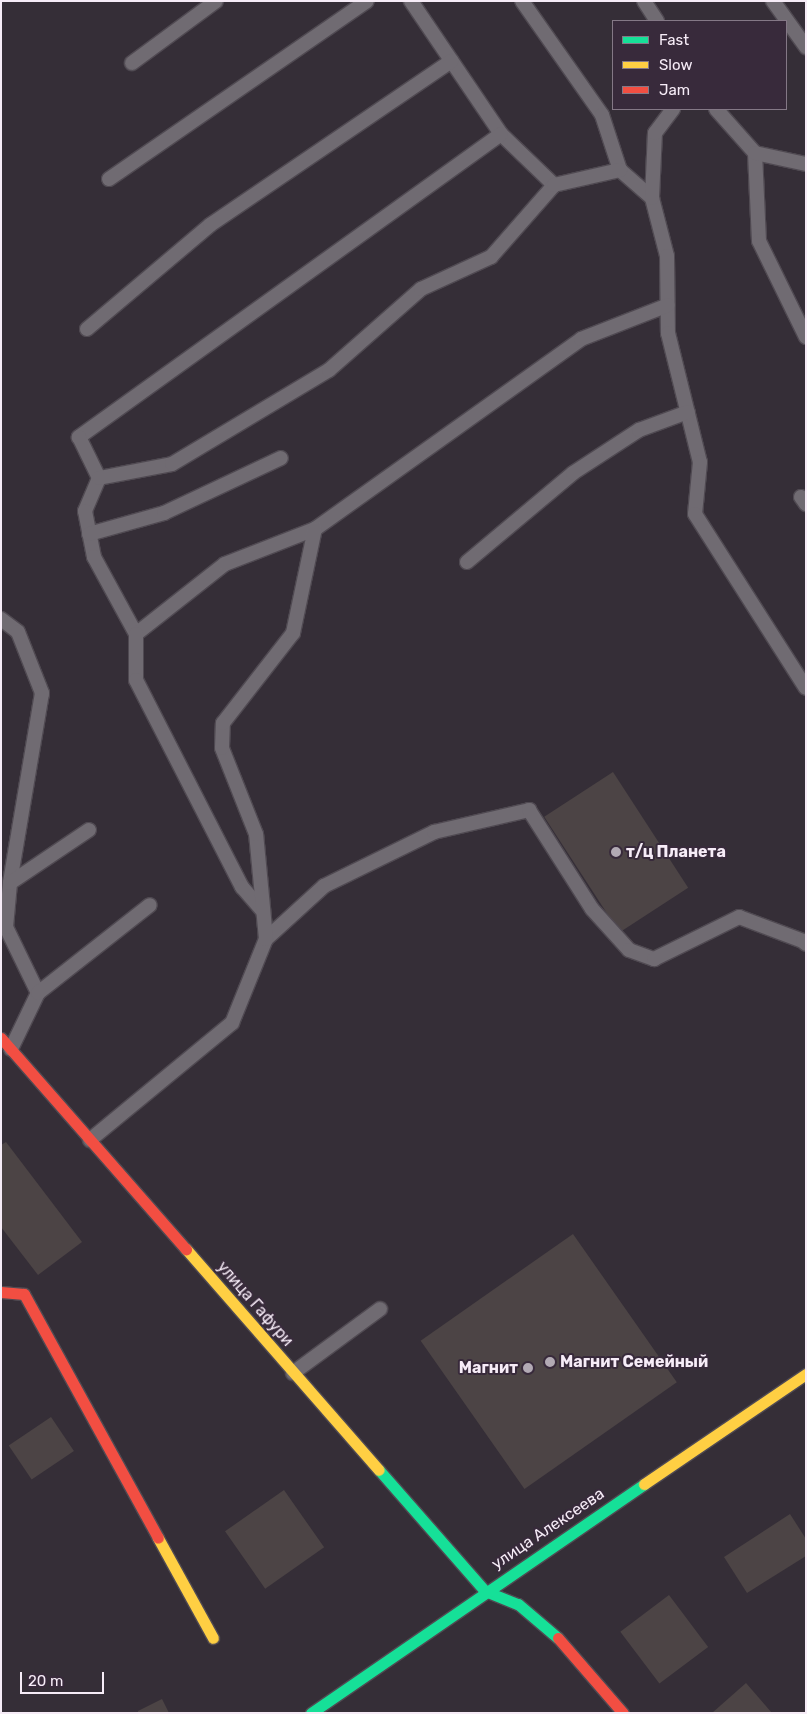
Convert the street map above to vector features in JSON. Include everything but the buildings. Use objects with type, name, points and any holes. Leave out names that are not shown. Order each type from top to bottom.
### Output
[{"type":"street","name":"улица Гафури","points":[[1,1038],[485,1591]]},
{"type":"street","points":[[1,1292],[24,1294],[213,1638]]},
{"type":"street","name":"улица Алексеева","points":[[311,1713],[485,1591],[806,1374]]},
{"type":"street","points":[[485,1591],[518,1604],[555,1635],[623,1713]]},
{"type":"lane","points":[[132,63],[216,1]]},
{"type":"lane","points":[[109,179],[367,1]]},
{"type":"lane","points":[[411,1],[500,134],[554,185]]},
{"type":"lane","points":[[522,1],[602,115],[620,170],[652,198]]},
{"type":"lane","points":[[644,1],[655,20]]},
{"type":"lane","points":[[773,1],[787,20]]},
{"type":"lane","points":[[787,21],[806,47]]},
{"type":"lane","points":[[87,328],[210,225],[451,61]]},
{"type":"lane","points":[[672,110],[655,134],[652,198],[667,256],[668,334],[700,462],[695,514],[806,688]]},
{"type":"lane","points":[[717,110],[755,153],[806,164]]},
{"type":"lane","points":[[262,910],[242,887],[136,680],[136,634],[94,557],[85,511],[99,478],[79,437],[500,134]]},
{"type":"lane","points":[[755,153],[759,241],[806,337]]},
{"type":"lane","points":[[99,478],[172,464],[329,370],[421,289],[491,257],[554,185],[620,170]]},
{"type":"lane","points":[[136,634],[225,564],[315,529],[581,339],[668,305]]},
{"type":"lane","points":[[467,562],[573,473],[639,430],[688,412]]},
{"type":"lane","points":[[89,534],[164,513],[281,458]]},
{"type":"lane","points":[[266,939],[256,834],[222,748],[223,724],[293,633],[315,529]]},
{"type":"lane","points":[[1,619],[18,632],[42,693],[10,883],[6,927],[38,993]]},
{"type":"lane","points":[[90,1140],[232,1022],[266,939],[324,886],[434,832],[529,810],[592,909],[629,950],[654,959],[739,917],[803,941],[806,944]]},
{"type":"lane","points":[[10,883],[90,830]]},
{"type":"lane","points":[[11,1049],[38,993],[150,905]]},
{"type":"lane","points":[[294,1374],[380,1309]]},
{"type":"traffic: fast","points":[[379,1470],[485,1591],[518,1604],[558,1638]]},
{"type":"traffic: fast","points":[[311,1713],[644,1484]]},
{"type":"traffic: slow","points":[[186,1249],[379,1470]]},
{"type":"traffic: slow","points":[[644,1484],[806,1374]]},
{"type":"traffic: slow","points":[[158,1538],[213,1638]]},
{"type":"traffic: jam","points":[[1,1038],[186,1249]]},
{"type":"traffic: jam","points":[[1,1292],[24,1294],[158,1538]]},
{"type":"traffic: jam","points":[[558,1638],[623,1713]]},
{"type":"place","name":"т/ц Планета","points":[[616,852]]},
{"type":"place","name":"Магнит Семейный","points":[[550,1362]]},
{"type":"place","name":"Магнит","points":[[528,1368]]}]
